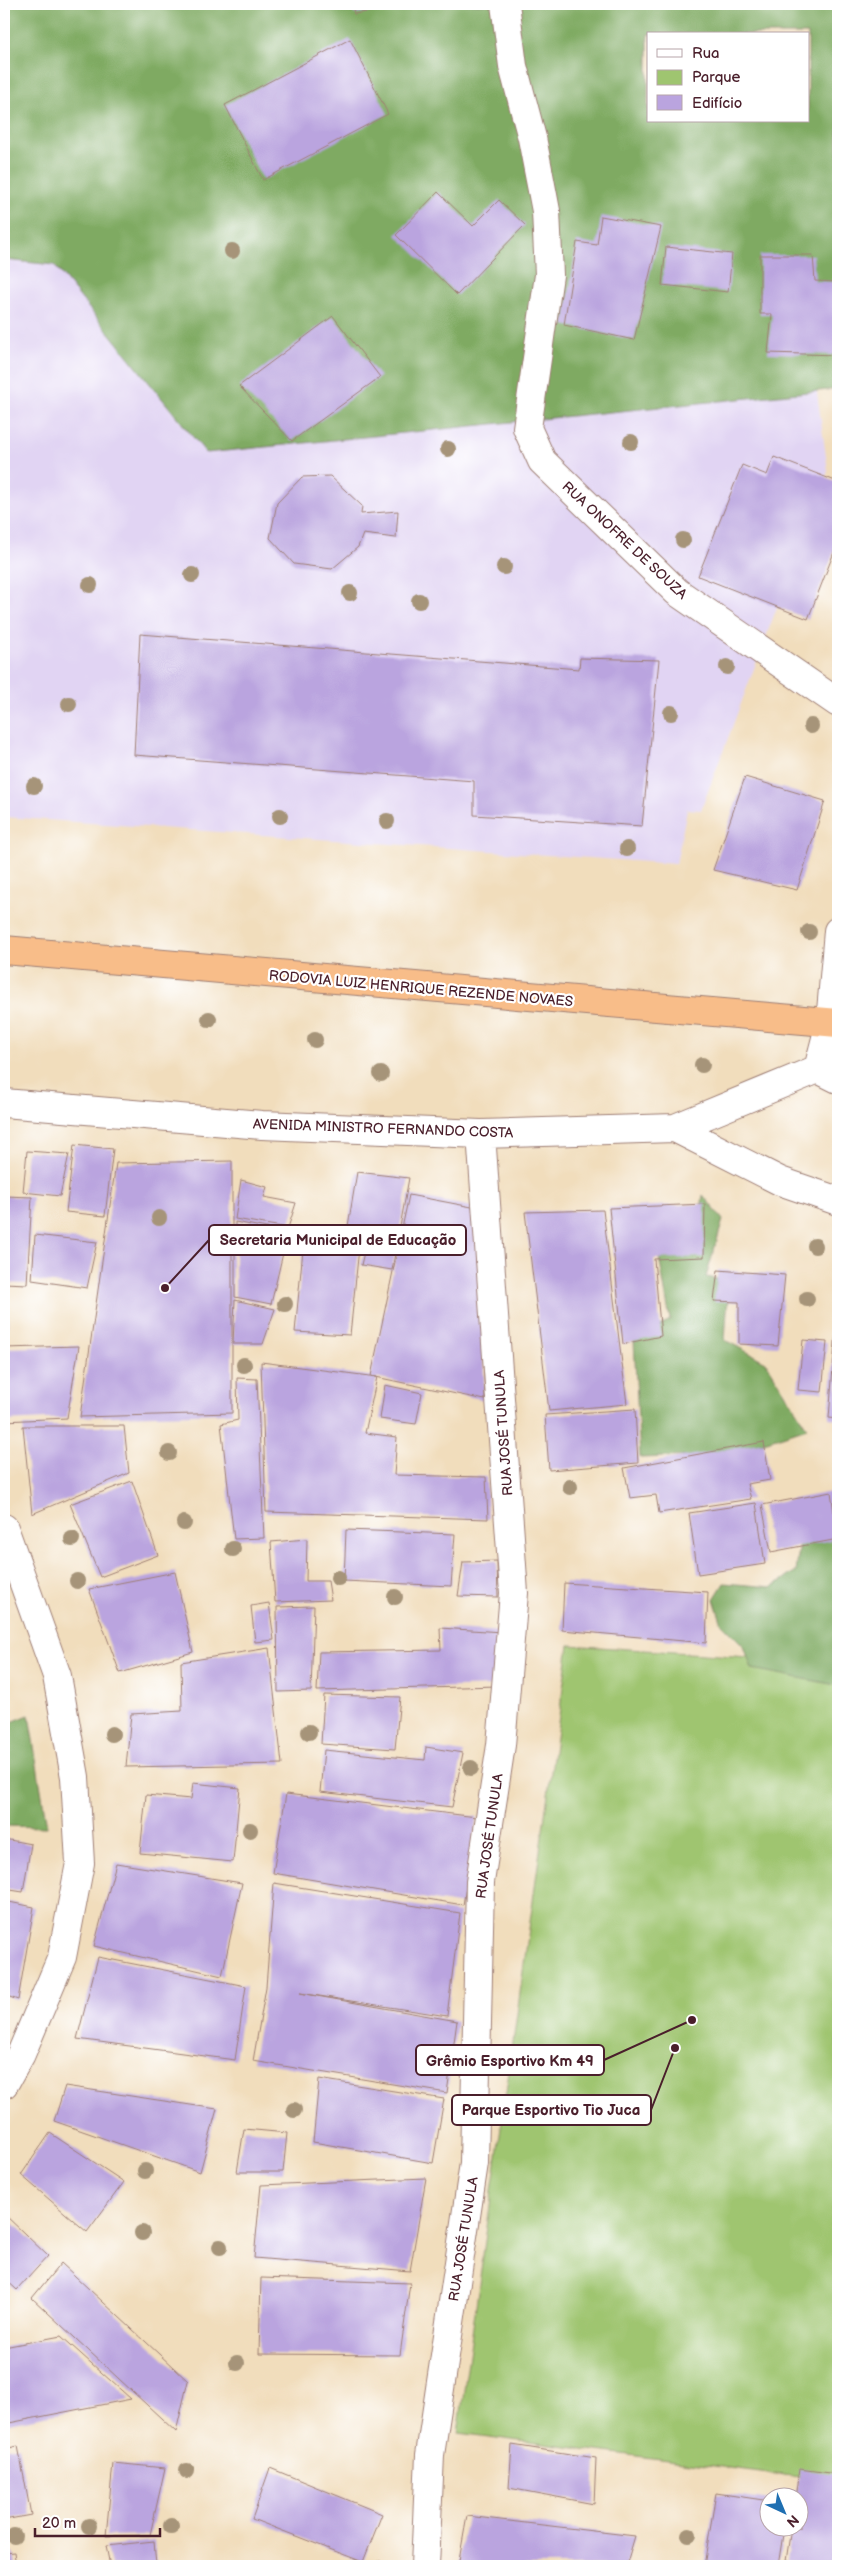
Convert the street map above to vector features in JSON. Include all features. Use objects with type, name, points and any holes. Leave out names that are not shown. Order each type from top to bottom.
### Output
[{"type":"highway","name":"RODOVIA LUIZ HENRIQUE REZENDE NOVAES","points":[[4,950],[834,1023]]},
{"type":"street","name":"RUA ONOFRE DE SOUZA","points":[[505,4],[513,66],[532,138],[546,211],[549,275],[528,428],[542,461],[677,592],[838,703]]},
{"type":"street","points":[[674,1128],[828,1074],[834,1023],[838,931]]},
{"type":"street","name":"AVENIDA MINISTRO FERNANDO COSTA","points":[[4,1103],[262,1125],[481,1134],[674,1128],[780,1181],[838,1201]]},
{"type":"street","name":"RUA JOSÉ TUNULA","points":[[425,2566],[430,2455],[474,2163],[480,1882],[501,1745],[514,1593],[481,1134]]},
{"type":"street","points":[[4,1528],[56,1676],[76,1777],[80,1863],[62,1957],[21,2054],[4,2084]]},
{"type":"shaded area","points":[[4,4],[647,34],[647,122],[779,122],[828,471],[701,810],[687,809],[676,864],[4,817]]},
{"type":"green space","points":[[4,4],[838,4],[838,389],[206,453],[54,265],[4,260]]},
{"type":"green space","points":[[703,1195],[723,1220],[706,1277],[729,1281],[725,1340],[766,1362],[807,1428],[724,1455],[640,1458],[634,1341],[670,1320],[656,1240],[698,1234]]},
{"type":"green space","points":[[837,1491],[838,1682],[836,1685],[752,1669],[744,1646],[722,1624],[714,1599],[724,1583],[772,1587],[796,1571],[801,1536],[829,1526]]},
{"type":"green space","points":[[569,1645],[838,1663],[838,2482],[458,2433]]},
{"type":"green space","points":[[29,1715],[47,1827],[4,1826],[4,1725]]},
{"type":"building","points":[[352,4],[415,4],[415,5],[354,14]]},
{"type":"building","points":[[350,39],[388,114],[263,180],[225,105]]},
{"type":"building","points":[[438,192],[473,226],[499,200],[525,225],[457,295],[396,235]]},
{"type":"building","points":[[601,216],[661,227],[634,340],[564,325],[577,242],[597,245]]},
{"type":"building","points":[[666,247],[732,254],[728,292],[662,285]]},
{"type":"building","points":[[760,255],[813,255],[815,281],[838,282],[838,355],[768,353],[772,314],[760,314]]},
{"type":"building","points":[[333,316],[380,377],[292,441],[239,386]]},
{"type":"building","points":[[774,457],[838,482],[838,542],[808,619],[698,576],[742,465],[767,475]]},
{"type":"building","points":[[330,476],[362,506],[361,514],[398,511],[396,538],[363,534],[358,547],[332,569],[294,564],[270,538],[277,503],[302,477]]},
{"type":"building","points":[[140,634],[579,669],[580,658],[659,660],[642,826],[474,815],[474,781],[134,755]]},
{"type":"building","points":[[745,777],[825,801],[797,890],[713,870]]},
{"type":"building","points":[[74,1145],[113,1149],[105,1216],[66,1212]]},
{"type":"building","points":[[27,1151],[69,1154],[60,1196],[23,1192]]},
{"type":"building","points":[[232,1161],[232,1413],[80,1417],[116,1163]]},
{"type":"building","points":[[357,1172],[409,1178],[392,1270],[361,1265],[367,1239],[346,1238]]},
{"type":"building","points":[[241,1180],[267,1187],[264,1197],[296,1203],[288,1228],[235,1219]]},
{"type":"building","points":[[409,1195],[477,1208],[485,1400],[371,1376]]},
{"type":"building","points":[[4,1196],[32,1197],[27,1284],[4,1283]]},
{"type":"building","points":[[705,1204],[704,1257],[654,1259],[661,1336],[623,1344],[609,1208]]},
{"type":"building","points":[[603,1210],[627,1404],[549,1411],[525,1212]]},
{"type":"building","points":[[235,1222],[288,1232],[271,1304],[235,1297]]},
{"type":"building","points":[[35,1235],[97,1242],[87,1288],[32,1280]]},
{"type":"building","points":[[304,1239],[359,1248],[350,1335],[295,1332]]},
{"type":"building","points":[[718,1270],[785,1275],[778,1346],[739,1344],[739,1302],[714,1301]]},
{"type":"building","points":[[235,1300],[275,1309],[263,1344],[233,1344]]},
{"type":"building","points":[[4,1307],[8,1307],[8,1343],[4,1343]]},
{"type":"building","points":[[838,1317],[838,1419],[829,1418]]},
{"type":"building","points":[[803,1340],[827,1342],[822,1392],[798,1390]]},
{"type":"building","points":[[79,1346],[67,1418],[4,1421],[4,1348]]},
{"type":"building","points":[[261,1362],[377,1377],[365,1433],[397,1437],[394,1475],[486,1477],[488,1519],[266,1512]]},
{"type":"building","points":[[237,1378],[257,1379],[264,1538],[234,1539],[221,1424],[238,1420]]},
{"type":"building","points":[[385,1385],[422,1393],[416,1424],[380,1419]]},
{"type":"building","points":[[635,1409],[638,1463],[549,1470],[545,1415]]},
{"type":"building","points":[[23,1426],[124,1426],[129,1473],[32,1514]]},
{"type":"building","points":[[764,1442],[770,1480],[747,1484],[751,1499],[659,1513],[656,1495],[630,1498],[624,1468]]},
{"type":"building","points":[[132,1481],[158,1555],[100,1577],[70,1504]]},
{"type":"building","points":[[831,1492],[838,1539],[771,1552],[762,1505]]},
{"type":"building","points":[[756,1503],[765,1564],[698,1574],[689,1513]]},
{"type":"building","points":[[346,1530],[455,1534],[451,1586],[344,1581]]},
{"type":"building","points":[[307,1539],[306,1581],[328,1581],[331,1600],[275,1602],[271,1542]]},
{"type":"building","points":[[497,1561],[498,1597],[458,1596],[463,1562]]},
{"type":"building","points":[[175,1572],[193,1652],[120,1673],[89,1589]]},
{"type":"building","points":[[564,1583],[708,1592],[706,1643],[562,1630]]},
{"type":"building","points":[[269,1603],[274,1640],[255,1642],[251,1606]]},
{"type":"building","points":[[314,1606],[311,1691],[278,1692],[277,1607]]},
{"type":"building","points":[[440,1628],[502,1632],[498,1686],[317,1691],[319,1652],[441,1650]]},
{"type":"building","points":[[269,1648],[282,1764],[126,1767],[131,1714],[182,1711],[181,1662]]},
{"type":"building","points":[[324,1695],[400,1697],[395,1749],[321,1744]]},
{"type":"building","points":[[426,1747],[463,1753],[452,1807],[320,1792],[324,1750],[425,1760]]},
{"type":"building","points":[[193,1783],[240,1788],[233,1862],[140,1853],[146,1795],[191,1799]]},
{"type":"building","points":[[286,1794],[477,1817],[463,1905],[273,1873]]},
{"type":"building","points":[[4,1839],[31,1844],[23,1892],[4,1889]]},
{"type":"building","points":[[116,1863],[242,1883],[222,1976],[94,1946]]},
{"type":"building","points":[[274,1883],[460,1913],[447,2016],[300,1993],[457,2021],[447,2093],[253,2061],[266,1987]]},
{"type":"building","points":[[4,1901],[34,1907],[18,2000],[4,1995]]},
{"type":"building","points":[[98,1957],[246,1986],[235,2060],[77,2039]]},
{"type":"building","points":[[319,2079],[444,2099],[433,2163],[313,2142]]},
{"type":"building","points":[[65,2086],[217,2109],[200,2172],[54,2121]]},
{"type":"building","points":[[244,2129],[287,2133],[283,2172],[237,2172]]},
{"type":"building","points":[[50,2133],[124,2182],[87,2232],[21,2175]]},
{"type":"building","points":[[426,2178],[410,2271],[254,2258],[261,2185]]},
{"type":"building","points":[[4,2214],[48,2256],[17,2290],[4,2278]]},
{"type":"building","points":[[61,2263],[188,2381],[176,2432],[32,2298]]},
{"type":"building","points":[[261,2278],[410,2283],[400,2355],[259,2354]]},
{"type":"building","points":[[61,2336],[131,2399],[4,2424],[4,2347]]},
{"type":"building","points":[[512,2445],[596,2458],[594,2504],[509,2488]]},
{"type":"building","points":[[18,2446],[31,2515],[4,2520],[4,2449]]},
{"type":"building","points":[[113,2463],[165,2468],[150,2535],[106,2536]]},
{"type":"building","points":[[270,2468],[382,2514],[363,2562],[252,2519]]},
{"type":"building","points":[[799,2469],[838,2474],[838,2566],[786,2561],[789,2538],[810,2538],[810,2488],[796,2488]]},
{"type":"building","points":[[716,2493],[760,2500],[760,2538],[782,2538],[778,2566],[704,2566]]},
{"type":"building","points":[[467,2516],[635,2536],[626,2566],[458,2566]]},
{"type":"building","points":[[154,2541],[156,2566],[110,2566],[106,2546]]},
{"type":"building","points":[[14,2552],[16,2566],[4,2566],[4,2553]]},
{"type":"building","points":[[381,2561],[381,2566],[346,2566],[346,2565]]},
{"type":"place","name":"Secretaria Municipal de Educação","points":[[165,1288]]},
{"type":"place","name":"Grêmio Esportivo Km 49","points":[[692,2020]]},
{"type":"place","name":"Parque Esportivo Tio Juca","points":[[675,2048]]}]
